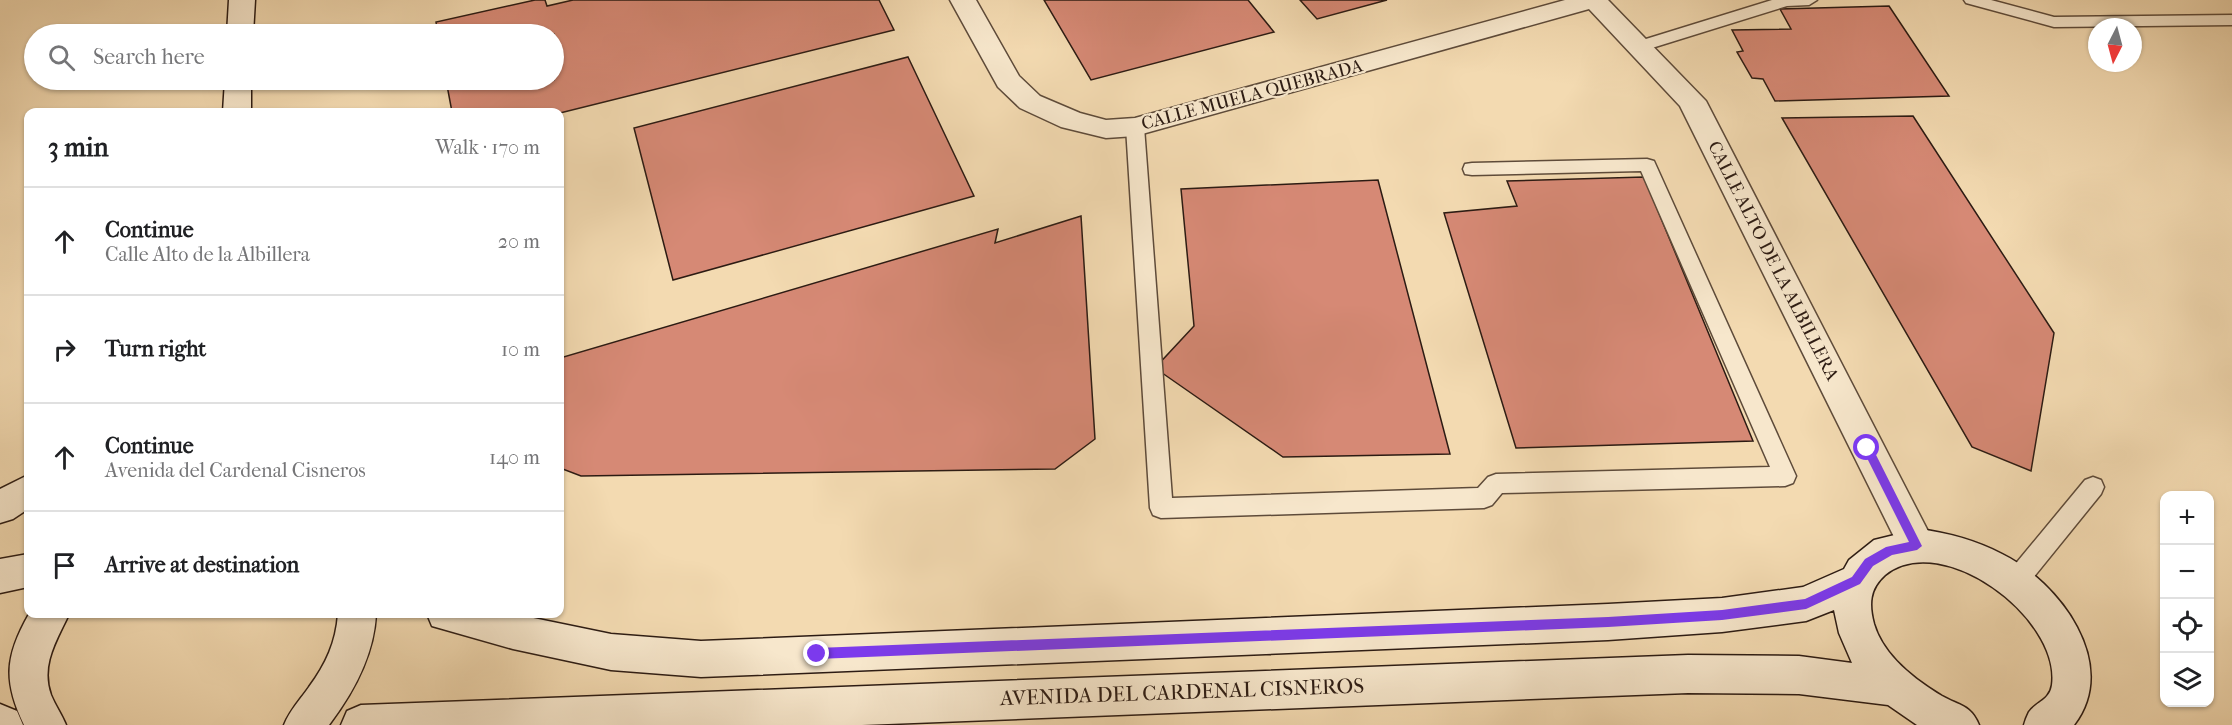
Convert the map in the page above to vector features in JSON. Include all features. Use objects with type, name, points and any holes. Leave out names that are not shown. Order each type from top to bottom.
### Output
[{"type":"street","points":[[241,24],[242,0]]},
{"type":"street","name":"CALLE MUELA QUEBRADA","points":[[963,0],[1008,81],[1030,102],[1071,120],[1106,129],[1135,127],[1594,0]]},
{"type":"street","name":"CALLE ALTO DE LA ALBILLERA","points":[[1594,0],[1692,101],[1917,546]]},
{"type":"street","points":[[237,108],[238,90]]},
{"type":"street","points":[[0,508],[24,493]]},
{"type":"street","points":[[1959,725],[1928,711],[1896,687],[1872,660],[1857,632],[1852,604],[1856,581],[1869,562],[1890,550],[1917,546],[1950,549],[1984,562],[2016,581],[2043,607],[2064,636],[2073,666],[2071,694],[2058,716],[2044,725]]},
{"type":"street","points":[[0,576],[24,572]]},
{"type":"street","points":[[461,618],[513,632],[611,652],[701,659],[1608,622],[1722,615],[1806,604],[1856,581]]},
{"type":"street","points":[[46,725],[32,698],[26,672],[32,647],[48,618]]},
{"type":"street","points":[[304,725],[328,692],[345,663],[357,618]]},
{"type":"street","name":"AVENIDA DEL CARDENAL CISNEROS","points":[[361,725],[1688,674],[1799,675],[1896,687]]},
{"type":"lane","points":[[1639,47],[1786,1],[1809,0]]},
{"type":"lane","points":[[1972,0],[2054,22],[2232,20]]},
{"type":"lane","points":[[1135,127],[1161,508],[1484,498],[1496,484],[1785,476],[1647,165],[1472,169]]},
{"type":"lane","points":[[2016,581],[2093,487]]},
{"type":"building","points":[[535,0],[545,0],[547,6],[573,0],[879,0],[894,30],[564,112],[564,108],[451,108],[448,90],[564,90],[564,24],[436,24],[436,22]]},
{"type":"building","points":[[1044,0],[1248,0],[1274,32],[1091,80]]},
{"type":"building","points":[[1300,0],[1387,0],[1317,19]]},
{"type":"building","points":[[1889,6],[1949,96],[1775,101],[1763,79],[1752,78],[1737,52],[1743,51],[1732,30],[1791,29],[1780,9]]},
{"type":"building","points":[[908,57],[974,196],[673,280],[634,128]]},
{"type":"building","points":[[1913,116],[2054,333],[2031,471],[1972,447],[1782,118]]},
{"type":"building","points":[[1644,177],[1753,441],[1516,448],[1444,213],[1517,206],[1507,181]]},
{"type":"building","points":[[1378,180],[1450,454],[1283,457],[1155,368],[1194,326],[1181,189]]},
{"type":"building","points":[[1081,216],[1095,439],[1055,469],[581,476],[564,470],[564,357],[998,229],[995,243]]},
{"type":"route","points":[[817,654],[1608,622],[1722,615],[1806,604],[1856,581],[1869,562],[1890,550],[1917,546],[1867,448]]}]
